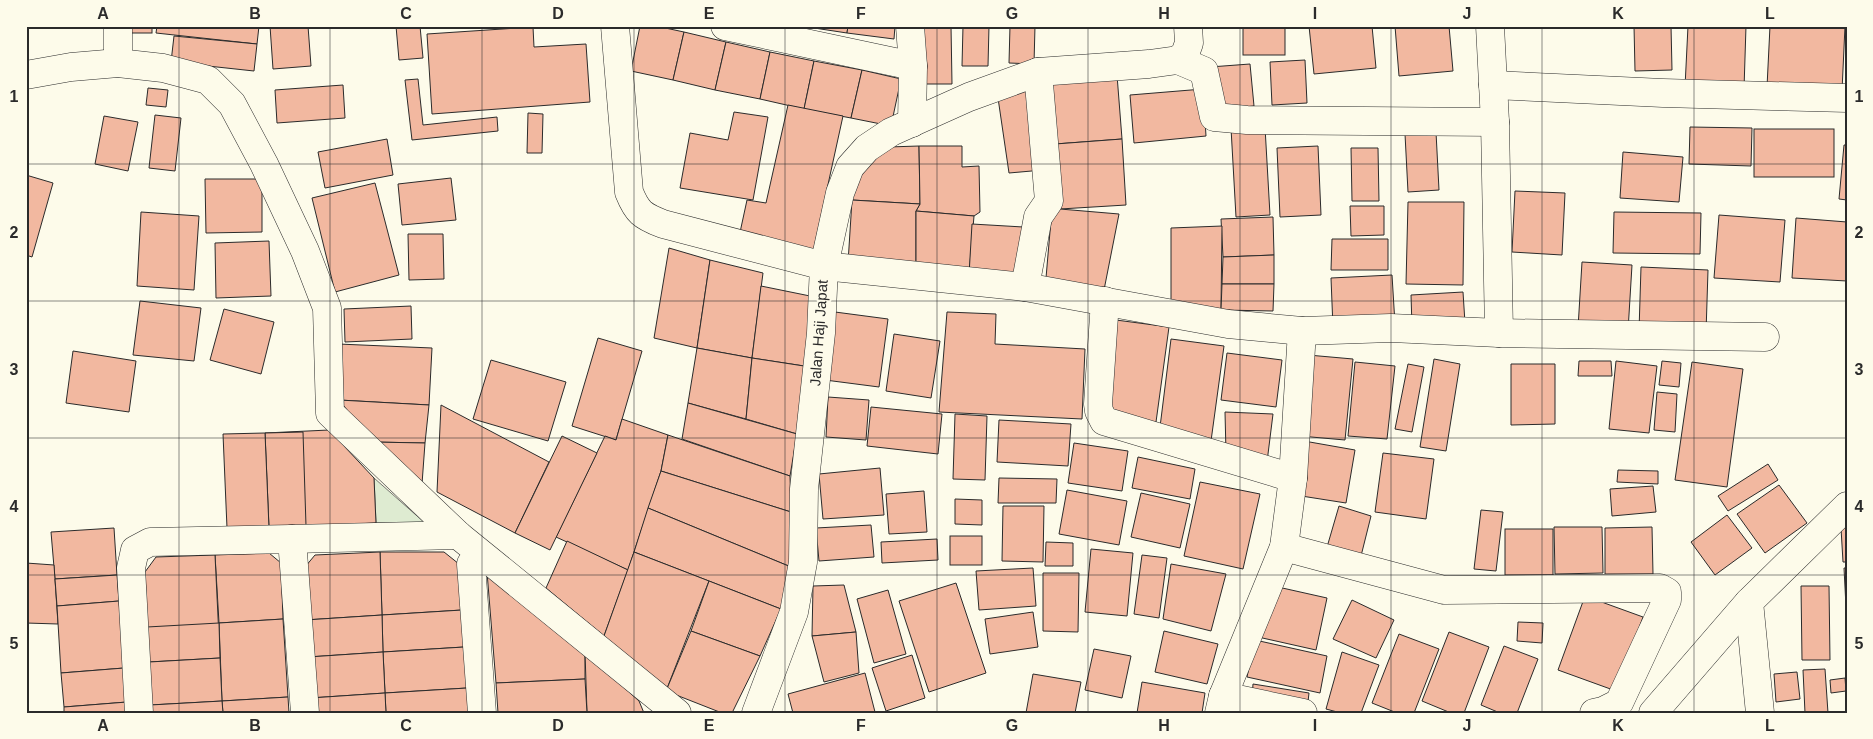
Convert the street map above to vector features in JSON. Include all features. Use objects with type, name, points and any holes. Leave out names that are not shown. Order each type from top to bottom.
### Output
[{"type":"street","points":[[118,26],[118,63]]},
{"type":"street","name":"Jalan Haji Japat","points":[[615,26],[629,192],[635,208],[648,218],[663,224],[824,266],[820,342],[804,489],[803,562],[794,612],[756,713]]},
{"type":"street","points":[[725,26],[912,66]]},
{"type":"street","points":[[910,26],[912,123]]},
{"type":"street","points":[[1178,60],[1185,54],[1188,43],[1188,26]]},
{"type":"street","points":[[1490,26],[1495,122],[1499,332]]},
{"type":"street","points":[[1495,122],[1246,120],[1214,117],[1204,71],[1178,60],[1149,64],[1038,72],[969,98],[890,132],[867,148],[850,167],[840,194],[824,266],[1025,287],[1228,324],[1302,331],[1391,328],[1765,337]]},
{"type":"street","points":[[26,75],[71,67],[118,63],[163,68],[208,80],[232,104],[264,164],[305,251],[327,308],[330,413],[458,535],[677,713]]},
{"type":"street","points":[[1025,287],[1038,217],[1049,201],[1038,72]]},
{"type":"street","points":[[1493,85],[1662,93],[1847,98]]},
{"type":"street","points":[[1105,301],[1098,404],[1104,421],[1293,478]]},
{"type":"street","points":[[1302,331],[1293,478],[1284,546],[1221,704],[1303,713]]},
{"type":"street","points":[[1653,713],[1749,602],[1847,506]]},
{"type":"street","points":[[139,713],[131,568],[135,550],[150,542],[458,535]]},
{"type":"street","points":[[292,539],[305,713]]},
{"type":"street","points":[[1284,546],[1444,590],[1660,588],[1667,592],[1667,600],[1619,703],[1594,713]]},
{"type":"street","points":[[471,564],[482,713]]},
{"type":"street","points":[[1749,602],[1760,713]]},
{"type":"green space","points":[[374,478],[425,523],[376,523]]},
{"type":"building","points":[[123,26],[152,26],[152,33],[123,33]]},
{"type":"building","points":[[157,26],[259,26],[257,44],[156,33]]},
{"type":"building","points":[[270,26],[308,26],[311,66],[273,69]]},
{"type":"building","points":[[396,26],[420,26],[423,58],[399,60]]},
{"type":"building","points":[[640,26],[656,26],[684,32],[673,80],[631,71]]},
{"type":"building","points":[[801,26],[848,26],[847,33]]},
{"type":"building","points":[[848,26],[895,26],[894,39],[847,33]]},
{"type":"building","points":[[922,26],[951,26],[952,84],[922,84]]},
{"type":"building","points":[[963,26],[989,26],[988,66],[962,66]]},
{"type":"building","points":[[1010,26],[1035,26],[1034,64],[1009,63]]},
{"type":"building","points":[[1243,26],[1285,26],[1285,55],[1243,55]]},
{"type":"building","points":[[1309,26],[1372,26],[1376,68],[1314,74]]},
{"type":"building","points":[[1395,26],[1449,26],[1453,71],[1399,76]]},
{"type":"building","points":[[1634,26],[1671,26],[1672,70],[1635,71]]},
{"type":"building","points":[[1688,26],[1746,26],[1744,89],[1685,87]]},
{"type":"building","points":[[1770,26],[1845,26],[1842,91],[1767,87]]},
{"type":"building","points":[[533,27],[534,47],[586,44],[590,102],[432,114],[427,34]]},
{"type":"building","points":[[684,32],[726,42],[715,90],[673,80]]},
{"type":"building","points":[[174,36],[257,44],[254,71],[171,62]]},
{"type":"building","points":[[726,42],[770,52],[760,99],[715,90]]},
{"type":"building","points":[[770,52],[814,61],[804,109],[760,99]]},
{"type":"building","points":[[1305,60],[1307,103],[1272,105],[1270,62]]},
{"type":"building","points":[[814,61],[862,70],[851,118],[804,109]]},
{"type":"building","points":[[1250,64],[1254,106],[1214,110],[1210,67]]},
{"type":"building","points":[[862,70],[901,79],[891,126],[851,118]]},
{"type":"building","points":[[1117,75],[1122,139],[1055,144],[1050,80]]},
{"type":"building","points":[[418,79],[423,125],[497,117],[498,131],[412,140],[405,80]]},
{"type":"building","points":[[343,85],[345,118],[277,123],[275,90]]},
{"type":"building","points":[[1033,87],[1043,170],[1009,173],[998,98]]},
{"type":"building","points":[[148,88],[168,90],[166,107],[146,105]]},
{"type":"building","points":[[1203,89],[1206,136],[1134,143],[1130,95]]},
{"type":"building","points":[[788,105],[843,116],[813,253],[739,237],[747,200],[766,203]]},
{"type":"building","points":[[734,112],[768,117],[753,200],[680,188],[690,133],[728,140]]},
{"type":"building","points":[[528,113],[543,114],[542,153],[527,153]]},
{"type":"building","points":[[155,115],[181,118],[175,171],[149,168]]},
{"type":"building","points":[[104,116],[138,122],[128,171],[95,164]]},
{"type":"building","points":[[1265,127],[1270,215],[1236,217],[1231,128]]},
{"type":"building","points":[[1690,127],[1752,128],[1751,166],[1689,164]]},
{"type":"building","points":[[1754,129],[1834,129],[1834,177],[1754,177]]},
{"type":"building","points":[[1436,132],[1439,190],[1408,192],[1405,134]]},
{"type":"building","points":[[387,139],[393,175],[325,188],[318,152]]},
{"type":"building","points":[[1122,139],[1126,205],[1060,209],[1055,144]]},
{"type":"building","points":[[1844,145],[1847,145],[1847,200],[1839,199]]},
{"type":"building","points":[[919,146],[920,204],[852,200],[858,165],[888,147]]},
{"type":"building","points":[[919,146],[962,146],[962,167],[979,166],[980,212],[974,216],[916,211],[920,204]]},
{"type":"building","points":[[1318,146],[1321,215],[1280,217],[1277,148]]},
{"type":"building","points":[[1351,148],[1378,148],[1379,201],[1352,201]]},
{"type":"building","points":[[1623,152],[1683,157],[1679,202],[1620,198]]},
{"type":"building","points":[[26,175],[53,183],[32,257],[26,255]]},
{"type":"building","points":[[451,178],[456,220],[402,225],[398,184]]},
{"type":"building","points":[[205,179],[262,179],[262,232],[206,233]]},
{"type":"building","points":[[375,183],[399,275],[335,292],[312,198]]},
{"type":"building","points":[[1515,191],[1565,193],[1562,255],[1512,252]]},
{"type":"building","points":[[852,200],[920,204],[916,211],[916,270],[848,263]]},
{"type":"building","points":[[1408,202],[1464,202],[1463,285],[1406,284]]},
{"type":"building","points":[[1350,206],[1384,206],[1384,235],[1351,236]]},
{"type":"building","points":[[1060,209],[1119,214],[1104,290],[1046,278],[1051,220]]},
{"type":"building","points":[[916,211],[974,216],[969,275],[916,270]]},
{"type":"building","points":[[141,212],[199,216],[194,290],[137,286]]},
{"type":"building","points":[[1614,212],[1701,213],[1700,254],[1613,253]]},
{"type":"building","points":[[1719,215],[1785,220],[1780,282],[1714,278]]},
{"type":"building","points":[[1273,217],[1274,255],[1223,257],[1221,219]]},
{"type":"building","points":[[1796,218],[1847,222],[1847,281],[1792,278]]},
{"type":"building","points":[[972,224],[1023,227],[1019,278],[969,275]]},
{"type":"building","points":[[1222,226],[1221,310],[1171,308],[1171,228]]},
{"type":"building","points":[[408,234],[443,234],[444,279],[409,280]]},
{"type":"building","points":[[1332,239],[1388,239],[1388,270],[1331,270]]},
{"type":"building","points":[[269,241],[271,296],[216,298],[215,243]]},
{"type":"building","points":[[669,248],[710,260],[697,348],[654,338]]},
{"type":"building","points":[[1274,255],[1274,284],[1222,284],[1223,257]]},
{"type":"building","points":[[710,260],[763,273],[752,358],[697,348]]},
{"type":"building","points":[[1582,262],[1632,265],[1628,331],[1578,328]]},
{"type":"building","points":[[1641,267],[1708,270],[1706,333],[1639,331]]},
{"type":"building","points":[[1392,275],[1395,324],[1333,328],[1331,278]]},
{"type":"building","points":[[1222,284],[1274,284],[1273,311],[1221,310]]},
{"type":"building","points":[[761,286],[815,297],[804,366],[752,358]]},
{"type":"building","points":[[1463,292],[1465,323],[1412,327],[1411,295]]},
{"type":"building","points":[[140,301],[201,308],[194,361],[133,355]]},
{"type":"building","points":[[411,306],[412,339],[345,342],[344,309]]},
{"type":"building","points":[[224,309],[274,322],[261,374],[210,360]]},
{"type":"building","points":[[835,312],[888,319],[879,387],[825,380]]},
{"type":"building","points":[[947,312],[996,314],[995,344],[1085,349],[1082,419],[939,412]]},
{"type":"building","points":[[1116,320],[1169,327],[1156,422],[1104,416]]},
{"type":"building","points":[[894,334],[940,341],[931,398],[886,391]]},
{"type":"building","points":[[598,338],[642,351],[616,440],[572,426]]},
{"type":"building","points":[[1171,339],[1224,346],[1211,441],[1159,435]]},
{"type":"building","points":[[338,344],[432,348],[429,405],[339,400]]},
{"type":"building","points":[[697,348],[752,358],[746,419],[688,403]]},
{"type":"building","points":[[73,351],[136,361],[129,412],[66,403]]},
{"type":"building","points":[[1227,353],[1282,360],[1276,407],[1221,400]]},
{"type":"building","points":[[1308,355],[1353,359],[1345,440],[1300,436]]},
{"type":"building","points":[[752,358],[804,366],[797,434],[746,419]]},
{"type":"building","points":[[1434,359],[1460,364],[1446,451],[1420,447]]},
{"type":"building","points":[[491,360],[566,382],[548,441],[473,419]]},
{"type":"building","points":[[1579,361],[1611,361],[1612,376],[1578,376]]},
{"type":"building","points":[[1616,361],[1657,366],[1649,433],[1609,429]]},
{"type":"building","points":[[1662,361],[1681,363],[1679,387],[1659,385]]},
{"type":"building","points":[[1355,362],[1395,366],[1387,439],[1348,436]]},
{"type":"building","points":[[1692,362],[1743,369],[1727,487],[1675,480]]},
{"type":"building","points":[[1408,364],[1424,367],[1412,432],[1395,429]]},
{"type":"building","points":[[1511,364],[1555,364],[1555,424],[1511,425]]},
{"type":"building","points":[[1657,392],[1677,394],[1675,432],[1654,430]]},
{"type":"building","points":[[828,397],[869,400],[866,440],[826,437]]},
{"type":"building","points":[[339,400],[429,405],[425,443],[373,442]]},
{"type":"building","points":[[688,403],[797,434],[790,476],[682,439]]},
{"type":"building","points":[[441,405],[549,462],[515,533],[437,492]]},
{"type":"building","points":[[871,407],[942,414],[938,454],[867,446]]},
{"type":"building","points":[[1225,412],[1273,414],[1267,462],[1226,453]]},
{"type":"building","points":[[955,414],[987,416],[985,480],[953,479]]},
{"type":"building","points":[[622,419],[668,435],[661,471],[628,570],[556,537],[605,436],[616,440]]},
{"type":"building","points":[[999,420],[1071,424],[1068,466],[997,462]]},
{"type":"building","points":[[329,430],[374,478],[376,523],[269,528],[265,433]]},
{"type":"building","points":[[303,432],[306,526],[269,528],[265,433]]},
{"type":"building","points":[[265,433],[269,528],[227,528],[223,434]]},
{"type":"building","points":[[668,435],[790,476],[791,512],[661,471]]},
{"type":"building","points":[[562,436],[597,453],[550,550],[515,533]]},
{"type":"building","points":[[1304,441],[1355,450],[1346,503],[1295,495]]},
{"type":"building","points":[[373,442],[425,443],[422,484]]},
{"type":"building","points":[[1074,443],[1128,451],[1122,491],[1068,483]]},
{"type":"building","points":[[1383,453],[1434,459],[1426,519],[1375,512]]},
{"type":"building","points":[[1138,457],[1195,469],[1190,499],[1132,488]]},
{"type":"building","points":[[1768,464],[1778,480],[1728,511],[1718,496]]},
{"type":"building","points":[[880,468],[884,515],[823,519],[819,474]]},
{"type":"building","points":[[1618,470],[1658,471],[1658,484],[1617,482]]},
{"type":"building","points":[[661,471],[791,512],[791,567],[648,508]]},
{"type":"building","points":[[999,478],[1057,479],[1056,503],[998,503]]},
{"type":"building","points":[[1200,482],[1260,494],[1243,569],[1184,556]]},
{"type":"building","points":[[1779,485],[1807,523],[1765,553],[1737,514]]},
{"type":"building","points":[[1653,486],[1656,512],[1612,516],[1610,489]]},
{"type":"building","points":[[1067,490],[1127,501],[1119,545],[1059,534]]},
{"type":"building","points":[[924,491],[927,532],[889,534],[886,494]]},
{"type":"building","points":[[1141,493],[1190,504],[1180,548],[1131,537]]},
{"type":"building","points":[[955,499],[982,500],[982,525],[955,524]]},
{"type":"building","points":[[1003,506],[1044,506],[1043,562],[1002,561]]},
{"type":"building","points":[[1339,506],[1371,516],[1359,564],[1325,554]]},
{"type":"building","points":[[648,508],[791,567],[781,609],[634,552]]},
{"type":"building","points":[[1481,510],[1503,512],[1496,571],[1474,569]]},
{"type":"building","points":[[1727,515],[1752,548],[1715,575],[1691,542]]},
{"type":"building","points":[[1847,524],[1847,562],[1843,562],[1841,528]]},
{"type":"building","points":[[871,525],[874,557],[819,561],[816,528]]},
{"type":"building","points":[[1554,527],[1602,527],[1603,573],[1555,574]]},
{"type":"building","points":[[1652,527],[1653,574],[1605,574],[1605,528]]},
{"type":"building","points":[[114,528],[117,575],[55,579],[51,532]]},
{"type":"building","points":[[1505,529],[1553,529],[1553,575],[1505,575]]},
{"type":"building","points":[[950,536],[982,536],[982,565],[950,565]]},
{"type":"building","points":[[937,539],[938,560],[882,563],[881,542]]},
{"type":"building","points":[[567,541],[628,570],[604,636],[546,588]]},
{"type":"building","points":[[1046,542],[1073,543],[1073,566],[1045,566]]},
{"type":"building","points":[[1091,549],[1133,553],[1127,616],[1085,612]]},
{"type":"building","points":[[380,552],[444,552],[459,564],[462,610],[382,615]]},
{"type":"building","points":[[380,552],[382,615],[305,620],[305,567],[315,555]]},
{"type":"building","points":[[634,552],[709,581],[666,691],[604,636]]},
{"type":"building","points":[[269,553],[281,563],[283,619],[219,623],[215,555]]},
{"type":"building","points":[[215,555],[220,658],[149,662],[145,572],[156,557]]},
{"type":"building","points":[[1142,555],[1167,558],[1159,618],[1134,614]]},
{"type":"building","points":[[26,563],[54,565],[58,624],[26,623]]},
{"type":"building","points":[[1171,564],[1226,574],[1211,631],[1163,619]]},
{"type":"building","points":[[1033,568],[1036,606],[979,610],[976,571]]},
{"type":"building","points":[[1844,568],[1847,568],[1847,607],[1846,607]]},
{"type":"building","points":[[487,572],[585,652],[585,679],[496,683]]},
{"type":"building","points":[[1043,573],[1079,573],[1078,632],[1043,631]]},
{"type":"building","points":[[117,575],[119,601],[57,606],[55,579]]},
{"type":"building","points":[[709,581],[781,609],[760,656],[691,631]]},
{"type":"building","points":[[956,583],[986,673],[929,692],[899,601]]},
{"type":"building","points":[[844,585],[856,632],[812,636],[813,586]]},
{"type":"building","points":[[1269,585],[1327,598],[1316,650],[1258,637]]},
{"type":"building","points":[[1801,586],[1829,586],[1830,660],[1802,660]]},
{"type":"building","points":[[888,590],[906,654],[874,663],[857,599]]},
{"type":"building","points":[[1585,596],[1643,617],[1616,691],[1558,670]]},
{"type":"building","points":[[1352,600],[1394,620],[1376,658],[1333,639]]},
{"type":"building","points":[[119,601],[124,668],[61,673],[57,606]]},
{"type":"building","points":[[462,610],[464,647],[383,652],[382,615]]},
{"type":"building","points":[[1033,612],[1038,647],[990,654],[985,619]]},
{"type":"building","points":[[382,615],[383,652],[308,657],[305,620]]},
{"type":"building","points":[[283,619],[288,697],[222,701],[219,623]]},
{"type":"building","points":[[1518,622],[1543,623],[1542,643],[1517,641]]},
{"type":"building","points":[[219,623],[220,658],[149,662],[147,627]]},
{"type":"building","points":[[691,631],[760,656],[732,713],[722,713],[666,691]]},
{"type":"building","points":[[1164,631],[1218,644],[1207,684],[1155,672]]},
{"type":"building","points":[[856,632],[859,673],[824,682],[812,636]]},
{"type":"building","points":[[1449,632],[1489,647],[1464,713],[1451,713],[1422,701]]},
{"type":"building","points":[[1399,634],[1439,649],[1414,713],[1397,713],[1372,703]]},
{"type":"building","points":[[1255,640],[1327,656],[1320,693],[1247,677]]},
{"type":"building","points":[[1504,646],[1538,659],[1517,713],[1500,713],[1481,705]]},
{"type":"building","points":[[464,647],[467,688],[385,693],[383,652]]},
{"type":"building","points":[[1094,649],[1131,656],[1122,698],[1085,690]]},
{"type":"building","points":[[383,652],[385,693],[310,698],[308,657]]},
{"type":"building","points":[[585,652],[639,701],[644,713],[587,713]]},
{"type":"building","points":[[1342,652],[1379,665],[1361,713],[1341,713],[1326,709]]},
{"type":"building","points":[[912,655],[925,698],[886,711],[872,668]]},
{"type":"building","points":[[220,658],[222,701],[150,705],[149,662]]},
{"type":"building","points":[[124,668],[127,702],[64,707],[61,673]]},
{"type":"building","points":[[1825,669],[1828,713],[1805,713],[1803,670]]},
{"type":"building","points":[[1797,672],[1800,699],[1776,702],[1774,674]]},
{"type":"building","points":[[865,673],[875,712],[793,713],[788,694]]},
{"type":"building","points":[[1033,674],[1081,682],[1075,713],[1026,713]]},
{"type":"building","points":[[1845,678],[1846,691],[1831,693],[1830,680]]},
{"type":"building","points":[[585,679],[587,713],[498,713],[496,683]]},
{"type":"building","points":[[1142,682],[1205,693],[1202,713],[1137,713]]},
{"type":"building","points":[[1253,684],[1309,693],[1307,710],[1252,698]]},
{"type":"building","points":[[467,688],[469,713],[386,713],[385,693]]},
{"type":"building","points":[[385,693],[386,713],[311,713],[310,698]]},
{"type":"building","points":[[288,697],[289,713],[223,713],[222,701]]},
{"type":"building","points":[[222,701],[223,713],[151,713],[150,705]]},
{"type":"building","points":[[127,702],[127,713],[64,713],[64,707]]}]
